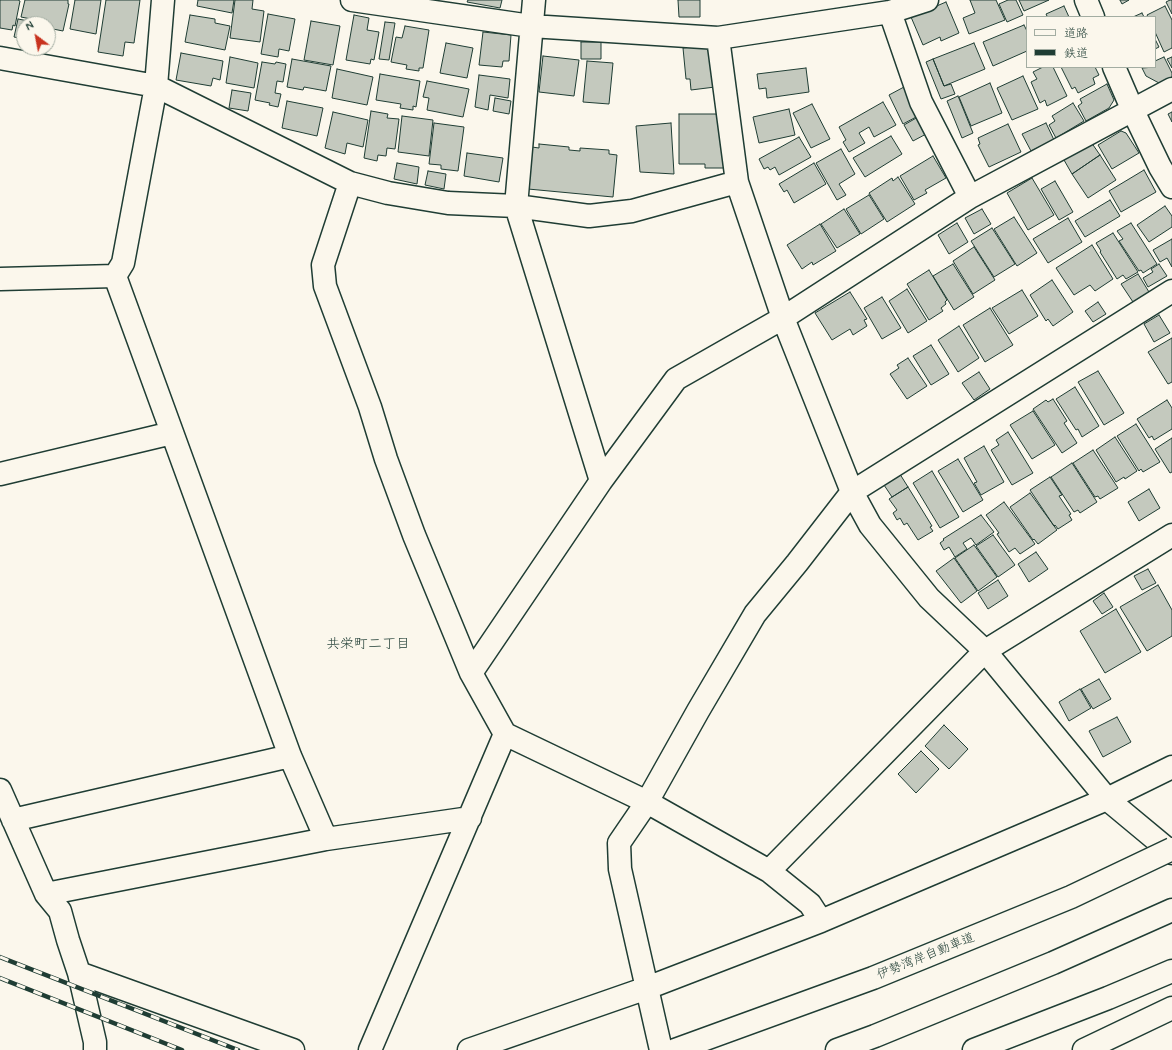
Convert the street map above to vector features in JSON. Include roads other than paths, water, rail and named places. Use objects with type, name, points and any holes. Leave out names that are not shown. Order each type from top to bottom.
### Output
[{"type":"main road","points":[[115,276],[123,263],[156,86],[163,0]]},
{"type":"main road","points":[[352,0],[531,26],[718,38],[890,12],[927,0]]},
{"type":"main road","points":[[534,0],[516,206],[601,482]]},
{"type":"main road","points":[[1086,0],[1093,16]]},
{"type":"main road","points":[[890,12],[920,102],[970,197]]},
{"type":"main road","points":[[718,38],[737,182],[784,318],[852,492],[870,525],[929,598],[985,651],[1107,799],[1172,853]]},
{"type":"main road","points":[[0,58],[156,86],[350,183],[388,193],[448,203],[516,206],[589,216],[632,211],[737,182]]},
{"type":"main road","points":[[1114,68],[1133,111],[1166,163],[1172,188]]},
{"type":"main road","points":[[471,673],[601,482],[676,379],[784,318],[970,197],[1172,90]]},
{"type":"main road","points":[[350,183],[323,265],[325,286],[370,407],[386,459],[406,514],[471,673],[505,734],[647,802],[769,871],[810,904],[821,921]]},
{"type":"main road","points":[[0,280],[115,276]]},
{"type":"main road","points":[[115,276],[290,756],[326,839]]},
{"type":"main road","points":[[661,1050],[620,869],[619,843],[647,802],[755,614],[852,492],[1172,291]]},
{"type":"main road","points":[[0,474],[172,433]]},
{"type":"main road","points":[[769,871],[985,651],[1172,535]]},
{"type":"main road","points":[[370,1050],[505,734]]},
{"type":"main road","points":[[13,820],[290,756]]},
{"type":"main road","points":[[469,1050],[647,988],[821,921],[1107,799],[1172,767]]},
{"type":"main road","points":[[0,790],[46,894],[60,911],[79,973],[95,1042],[95,1050]]},
{"type":"main road","points":[[46,894],[326,839],[470,818]]},
{"type":"main road","name":"伊勢湾岸自動車道","points":[[675,1050],[873,978],[1071,897],[1172,850]]},
{"type":"main road","points":[[837,1050],[876,1036],[1053,963],[1172,910]]},
{"type":"main road","points":[[974,1050],[1108,998],[1172,971]]},
{"type":"main road","points":[[79,973],[293,1050]]},
{"type":"main road","points":[[1084,1050],[1172,1008]]},
{"type":"railway","points":[[0,957],[238,1050]]},
{"type":"railway","points":[[0,978],[182,1050]]},
{"type":"district","name":"共栄町二丁目","points":[[368,645]]}]
